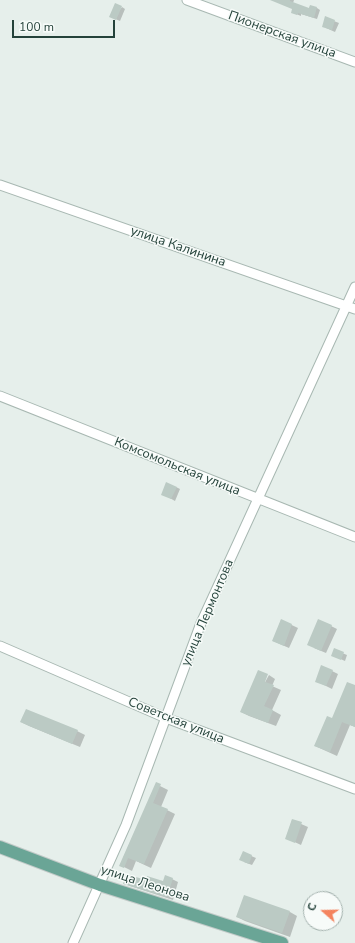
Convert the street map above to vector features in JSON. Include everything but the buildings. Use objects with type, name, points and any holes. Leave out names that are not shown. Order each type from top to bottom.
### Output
[{"type":"main road","name":"улица Леонова","points":[[0,847],[100,885],[282,943]]},
{"type":"street","name":"Пионерская улица","points":[[187,0],[355,62]]},
{"type":"street","name":"улица Калинина","points":[[0,184],[351,307]]},
{"type":"street","name":"улица Лермонтова","points":[[73,943],[126,825],[201,623],[258,499],[351,307],[355,288]]},
{"type":"street","name":"Комсомольская улица","points":[[0,396],[355,537]]},
{"type":"street","name":"Советская улица","points":[[0,646],[166,718],[355,789]]}]
